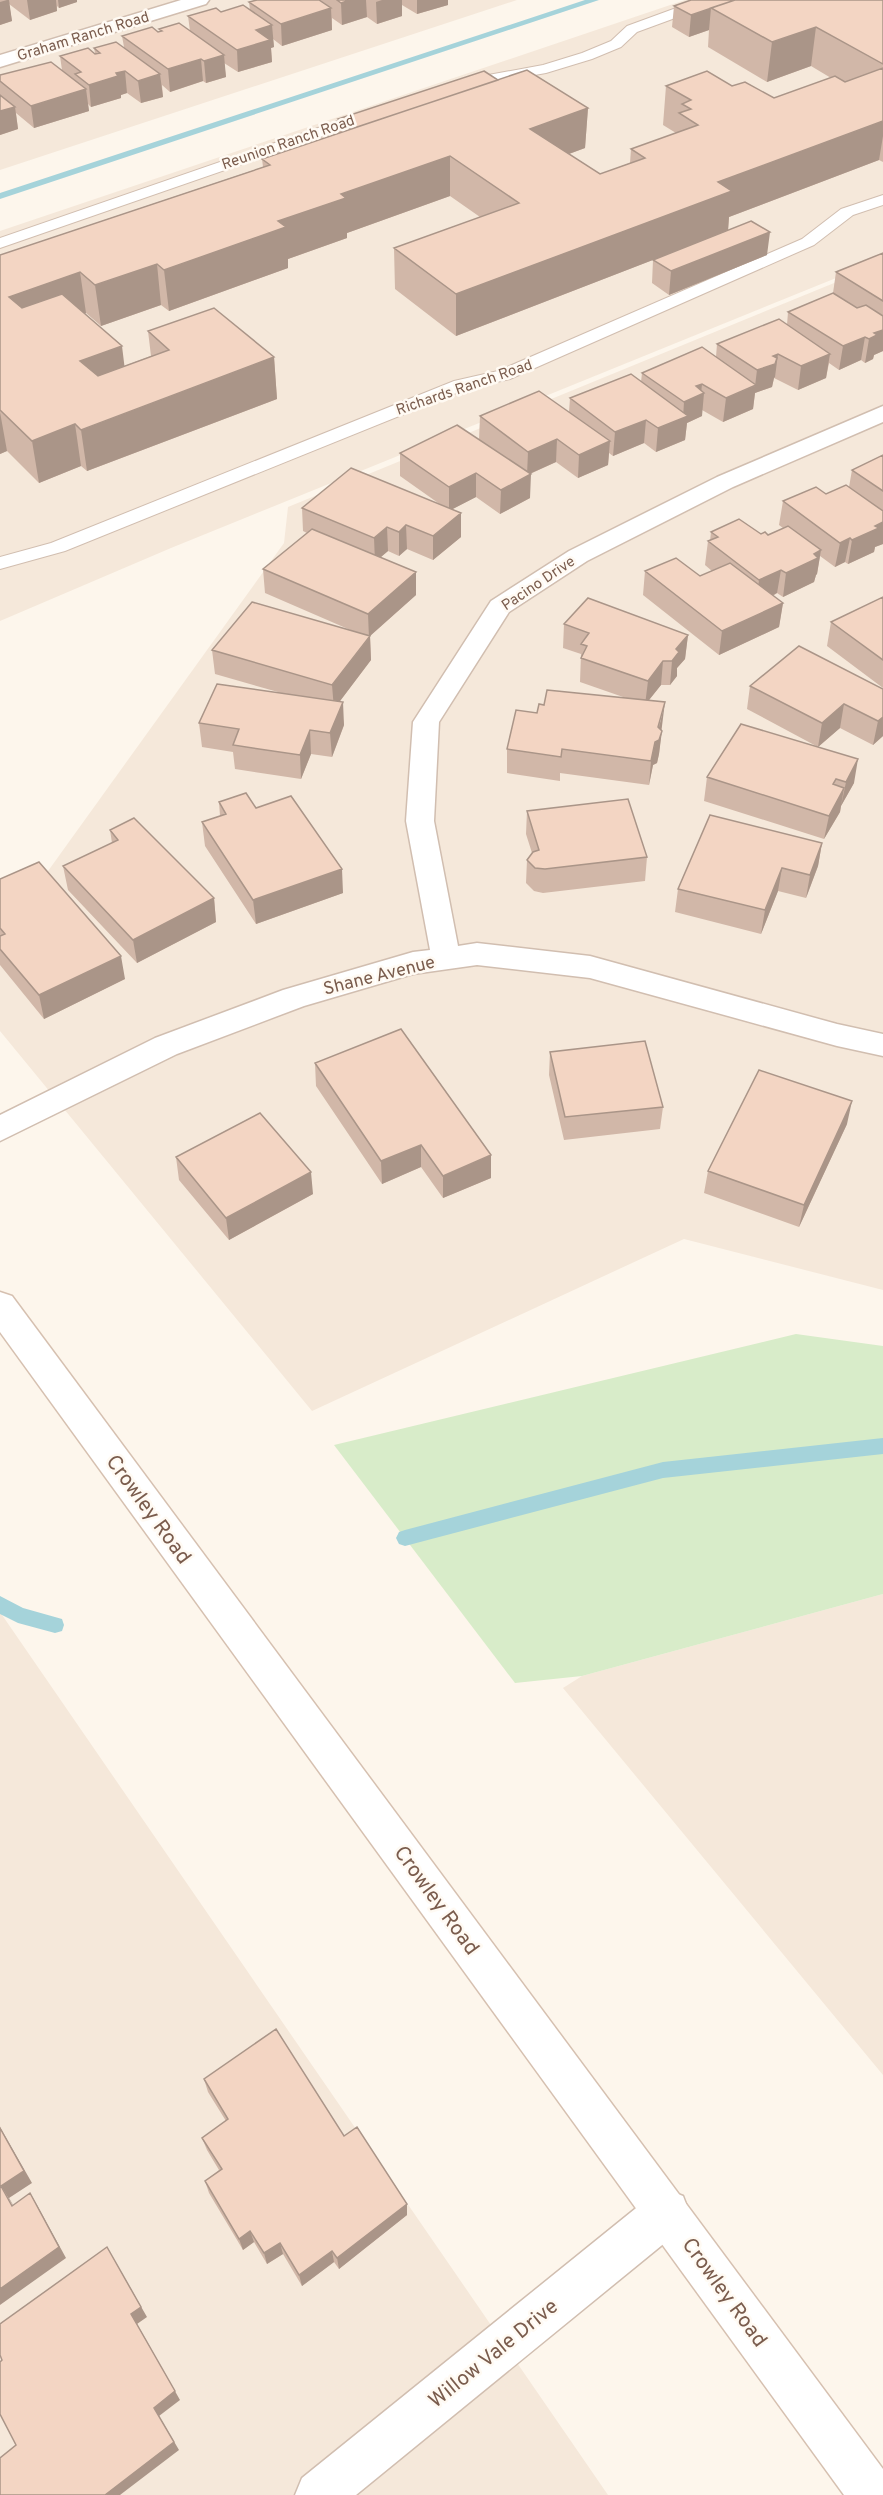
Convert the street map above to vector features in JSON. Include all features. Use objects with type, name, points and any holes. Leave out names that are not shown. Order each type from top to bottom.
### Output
[{"type":"street","name":"Graham Ranch Road","points":[[0,61],[200,0]]},
{"type":"street","name":"Pacino Drive","points":[[446,959],[420,821],[426,722],[500,607],[578,556],[725,482],[883,413]]},
{"type":"street","name":"Shane Avenue","points":[[0,1129],[166,1046],[294,998],[413,963],[477,954],[590,967],[803,1026],[883,1045]]},
{"type":"street","name":"Crowley Road","points":[[0,1306],[668,2212],[873,2495]]},
{"type":"street","name":"Willow Vale Drive","points":[[319,2495],[668,2212]]},
{"type":"lane","points":[[449,88],[498,76],[546,69],[577,59],[616,44],[632,29],[711,0]]},
{"type":"lane","name":"Reunion Ranch Road","points":[[0,243],[382,111]]},
{"type":"lane","name":"Richards Ranch Road","points":[[0,563],[58,546],[460,385],[504,375],[808,242],[847,212],[883,200]]},
{"type":"shaded area","points":[[0,0],[517,0],[0,170]]},
{"type":"shaded area","points":[[685,0],[883,0],[883,259],[171,548],[0,621],[0,231]]},
{"type":"shaded area","points":[[883,263],[883,1290],[684,1239],[312,1411],[0,1031],[0,900],[43,878],[284,543],[288,507]]},
{"type":"shaded area","points":[[883,1594],[883,2075],[563,1688],[582,1676]]},
{"type":"shaded area","points":[[0,1612],[608,2495],[0,2495]]},
{"type":"green space","points":[[796,1334],[883,1346],[883,1594],[582,1676],[515,1683],[334,1445]]},
{"type":"building","points":[[319,0],[331,8],[281,24],[249,2]]},
{"type":"building","points":[[691,0],[735,0],[691,15],[674,6]]},
{"type":"building","points":[[735,0],[883,0],[883,64],[816,27],[772,42],[711,8]]},
{"type":"building","points":[[243,5],[272,25],[256,30],[270,40],[237,50],[188,16],[216,8],[221,12]]},
{"type":"building","points":[[179,23],[224,55],[168,69],[122,36],[152,27],[158,32],[162,31],[159,29]]},
{"type":"building","points":[[116,42],[160,74],[138,81],[125,71],[116,73],[118,76],[89,85],[75,74],[81,72],[60,56],[88,48],[95,54],[100,53],[94,48]]},
{"type":"building","points":[[51,62],[86,89],[31,106],[0,81],[0,75]]},
{"type":"building","points":[[883,68],[883,121],[718,182],[732,191],[456,294],[394,248],[519,203],[450,156],[341,194],[346,198],[278,221],[286,227],[164,270],[157,264],[95,285],[80,272],[9,297],[22,308],[62,294],[122,346],[80,361],[98,376],[169,350],[148,331],[214,308],[274,357],[81,430],[75,424],[32,441],[0,410],[0,255],[270,165],[262,159],[527,70],[588,108],[530,129],[600,174],[645,158],[631,149],[698,125],[679,113],[691,109],[682,104],[691,100],[666,86],[707,71],[732,86],[745,82],[774,98],[835,76],[845,82]]},
{"type":"building","points":[[484,71],[498,80],[351,129],[338,119]]},
{"type":"building","points":[[0,95],[15,107],[0,111]]},
{"type":"building","points":[[751,221],[770,232],[671,271],[653,260]]},
{"type":"building","points":[[883,253],[883,301],[836,272]]},
{"type":"building","points":[[833,293],[857,308],[866,305],[883,316],[883,330],[874,333],[877,335],[869,339],[865,337],[843,346],[788,312]]},
{"type":"building","points":[[779,319],[830,354],[801,366],[778,354],[773,356],[777,358],[775,364],[757,370],[717,344]]},
{"type":"building","points":[[702,347],[756,385],[726,398],[702,384],[696,386],[704,393],[684,402],[642,373]]},
{"type":"building","points":[[631,374],[688,416],[658,428],[646,420],[615,432],[570,398]]},
{"type":"building","points":[[539,391],[610,441],[579,455],[557,439],[528,452],[480,416]]},
{"type":"building","points":[[457,425],[531,474],[501,490],[476,473],[449,487],[400,453]]},
{"type":"building","points":[[883,455],[883,491],[852,470]]},
{"type":"building","points":[[351,468],[461,513],[433,536],[406,525],[399,532],[387,527],[374,538],[302,508]]},
{"type":"building","points":[[846,485],[883,511],[883,522],[875,526],[879,528],[852,540],[850,538],[840,543],[783,501],[816,487],[826,494]]},
{"type":"building","points":[[739,519],[761,534],[765,532],[768,535],[788,526],[821,550],[814,554],[818,558],[786,573],[781,570],[759,580],[708,541],[718,537],[711,532]]},
{"type":"building","points":[[312,529],[416,572],[368,614],[263,569]]},
{"type":"building","points":[[676,558],[700,576],[730,563],[783,603],[722,631],[645,571]]},
{"type":"building","points":[[883,597],[883,660],[831,622]]},
{"type":"building","points":[[588,598],[688,635],[676,649],[679,652],[672,661],[663,661],[648,681],[581,658],[587,646],[581,644],[589,633],[564,624]]},
{"type":"building","points":[[252,602],[370,636],[332,685],[212,650]]},
{"type":"building","points":[[799,646],[883,689],[883,717],[878,721],[844,704],[822,723],[750,686]]},
{"type":"building","points":[[217,684],[343,702],[330,733],[310,730],[300,755],[233,745],[239,729],[199,723]]},
{"type":"building","points":[[547,690],[665,702],[658,727],[662,731],[659,740],[655,742],[651,761],[562,749],[561,757],[507,749],[516,710],[537,713],[539,704],[544,705]]},
{"type":"building","points":[[741,724],[858,759],[846,782],[836,779],[833,784],[844,788],[829,816],[707,777]]},
{"type":"building","points":[[246,793],[256,808],[291,796],[342,869],[253,900],[202,822],[226,814],[219,802]]},
{"type":"building","points":[[628,799],[647,857],[545,869],[535,868],[527,860],[533,852],[539,850],[527,811]]},
{"type":"building","points":[[710,815],[822,843],[810,875],[782,868],[765,910],[678,889]]},
{"type":"building","points":[[134,818],[214,898],[133,940],[63,866],[118,840],[110,830]]},
{"type":"building","points":[[39,862],[121,956],[39,995],[0,949],[0,936],[5,934],[0,928],[0,879]]},
{"type":"building","points":[[401,1029],[491,1155],[443,1176],[421,1145],[381,1161],[315,1063]]},
{"type":"building","points":[[645,1041],[663,1107],[565,1117],[550,1052]]},
{"type":"building","points":[[759,1070],[852,1101],[804,1205],[708,1171]]},
{"type":"building","points":[[260,1113],[311,1172],[226,1218],[176,1157]]},
{"type":"building","points":[[276,2029],[344,2136],[357,2127],[407,2204],[337,2258],[332,2251],[299,2275],[280,2243],[264,2253],[250,2231],[239,2239],[205,2181],[222,2169],[202,2138],[228,2119],[204,2079]]},
{"type":"building","points":[[0,2128],[24,2171],[1,2186],[12,2206],[30,2193],[59,2247],[0,2289]]},
{"type":"building","points":[[107,2247],[141,2307],[131,2314],[175,2391],[154,2408],[174,2442],[105,2495],[0,2495],[0,2458],[16,2445],[0,2414],[0,2362],[2,2360],[0,2324]]},
{"type":"waterway","points":[[0,196],[594,0]]},
{"type":"waterway","points":[[405,1538],[663,1470],[883,1446]]},
{"type":"waterway","points":[[0,1604],[18,1615],[55,1625]]}]
